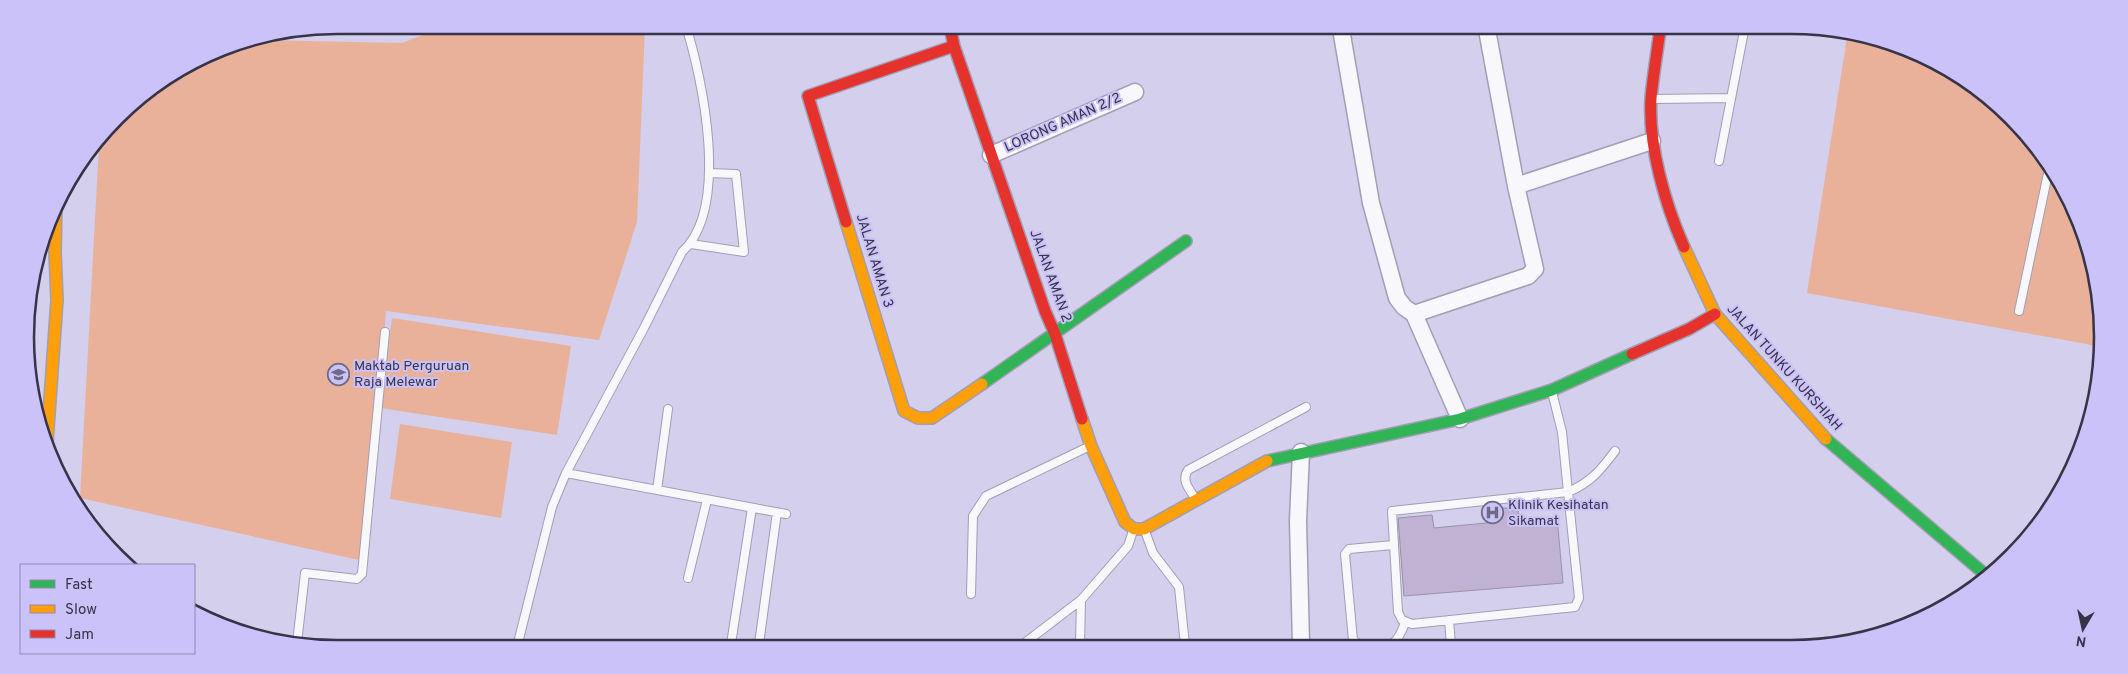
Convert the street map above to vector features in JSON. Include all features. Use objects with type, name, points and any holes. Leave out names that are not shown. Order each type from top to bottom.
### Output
[{"type":"street","name":"JALAN AMAN 2","points":[[951,34],[991,155],[1045,311],[1055,334],[1092,446],[1125,522],[1139,529]]},
{"type":"street","points":[[1342,34],[1371,202],[1397,298],[1404,307],[1414,314],[1460,419]]},
{"type":"street","points":[[1414,314],[1528,276],[1535,269],[1516,186],[1488,34]]},
{"type":"street","name":"JALAN TUNKU KURSHIAH","points":[[1659,34],[1651,99],[1652,141],[1659,172],[1680,237],[1715,314],[1830,442],[1983,572]]},
{"type":"street","name":"JALAN AMAN 3","points":[[954,46],[808,96],[904,412],[918,418],[932,418],[1055,334]]},
{"type":"street","name":"LORONG AMAN 2/2","points":[[991,155],[1134,92]]},
{"type":"street","points":[[1516,186],[1652,141]]},
{"type":"street","points":[[48,428],[57,300],[52,252],[54,230]]},
{"type":"street","points":[[1055,334],[1186,241]]},
{"type":"street","points":[[1139,529],[1196,501],[1269,460],[1460,419],[1552,390],[1689,329],[1715,314]]},
{"type":"street","points":[[1302,452],[1298,521],[1302,640]]},
{"type":"lane","points":[[519,640],[552,507],[566,473],[644,328],[682,252],[691,244],[703,219],[708,192],[705,110],[695,56],[688,34]]},
{"type":"lane","points":[[1719,162],[1743,34]]},
{"type":"lane","points":[[1651,99],[1731,98]]},
{"type":"lane","points":[[691,244],[744,252],[736,174],[708,173]]},
{"type":"lane","points":[[2019,311],[2048,176]]},
{"type":"lane","points":[[298,638],[305,573],[347,579],[357,578],[362,574],[385,332]]},
{"type":"lane","points":[[1405,623],[1575,607],[1579,598],[1562,432],[1552,390]]},
{"type":"lane","points":[[1196,501],[1185,480],[1188,470],[1306,407]]},
{"type":"lane","points":[[657,490],[668,409]]},
{"type":"lane","points":[[971,594],[973,516],[986,496],[1092,446]]},
{"type":"lane","points":[[1405,623],[1398,612],[1392,511],[1568,492],[1583,486],[1599,473],[1615,451]]},
{"type":"lane","points":[[566,473],[786,514]]},
{"type":"lane","points":[[688,578],[707,500]]},
{"type":"lane","points":[[732,640],[752,508]]},
{"type":"lane","points":[[760,640],[777,512]]},
{"type":"lane","points":[[1027,640],[1081,600],[1128,546],[1139,529],[1153,553],[1179,587],[1184,640]]},
{"type":"lane","points":[[1353,640],[1345,554],[1349,549],[1393,545]]},
{"type":"lane","points":[[1080,640],[1081,600]]},
{"type":"lane","points":[[1449,620],[1451,640]]},
{"type":"lane","points":[[1398,640],[1405,623]]},
{"type":"shaded area","name":"Maktab Perguruan Raja Melewar","points":[[426,34],[645,34],[637,222],[599,340],[386,311],[368,562],[80,498],[99,149],[152,96],[185,74],[240,50],[276,40],[402,43]]},
{"type":"shaded area","points":[[1847,39],[1888,50],[1943,74],[1976,96],[1991,109],[2032,152],[2054,185],[2078,240],[2092,297],[2094,345],[1807,293]]},
{"type":"shaded area","points":[[392,318],[571,346],[557,435],[380,408]]},
{"type":"shaded area","points":[[400,424],[512,442],[501,518],[390,499]]},
{"type":"building","points":[[1518,507],[1519,520],[1557,517],[1563,583],[1404,596],[1398,518],[1432,515],[1434,528],[1496,522],[1494,509]]},
{"type":"traffic: fast","points":[[982,384],[1186,241]]},
{"type":"traffic: fast","points":[[1267,461],[1460,419],[1552,390],[1632,354]]},
{"type":"traffic: fast","points":[[1826,439],[1983,572]]},
{"type":"traffic: slow","points":[[846,222],[904,411],[918,418],[932,418],[982,384]]},
{"type":"traffic: slow","points":[[48,428],[57,300],[56,225]]},
{"type":"traffic: slow","points":[[1684,247],[1715,314],[1826,439]]},
{"type":"traffic: slow","points":[[1082,419],[1091,446],[1125,522],[1134,529],[1144,529],[1267,461]]},
{"type":"traffic: jam","points":[[951,34],[1045,311],[1055,334],[1082,419]]},
{"type":"traffic: jam","points":[[1659,34],[1651,98],[1652,135],[1664,193],[1684,247]]},
{"type":"traffic: jam","points":[[846,222],[808,96],[954,46]]},
{"type":"traffic: jam","points":[[1632,354],[1689,329],[1715,314]]},
{"type":"place","name":"Maktab Perguruan Raja Melewar","points":[[338,374]]},
{"type":"place","name":"Klinik Kesihatan Sikamat","points":[[1492,513]]}]
